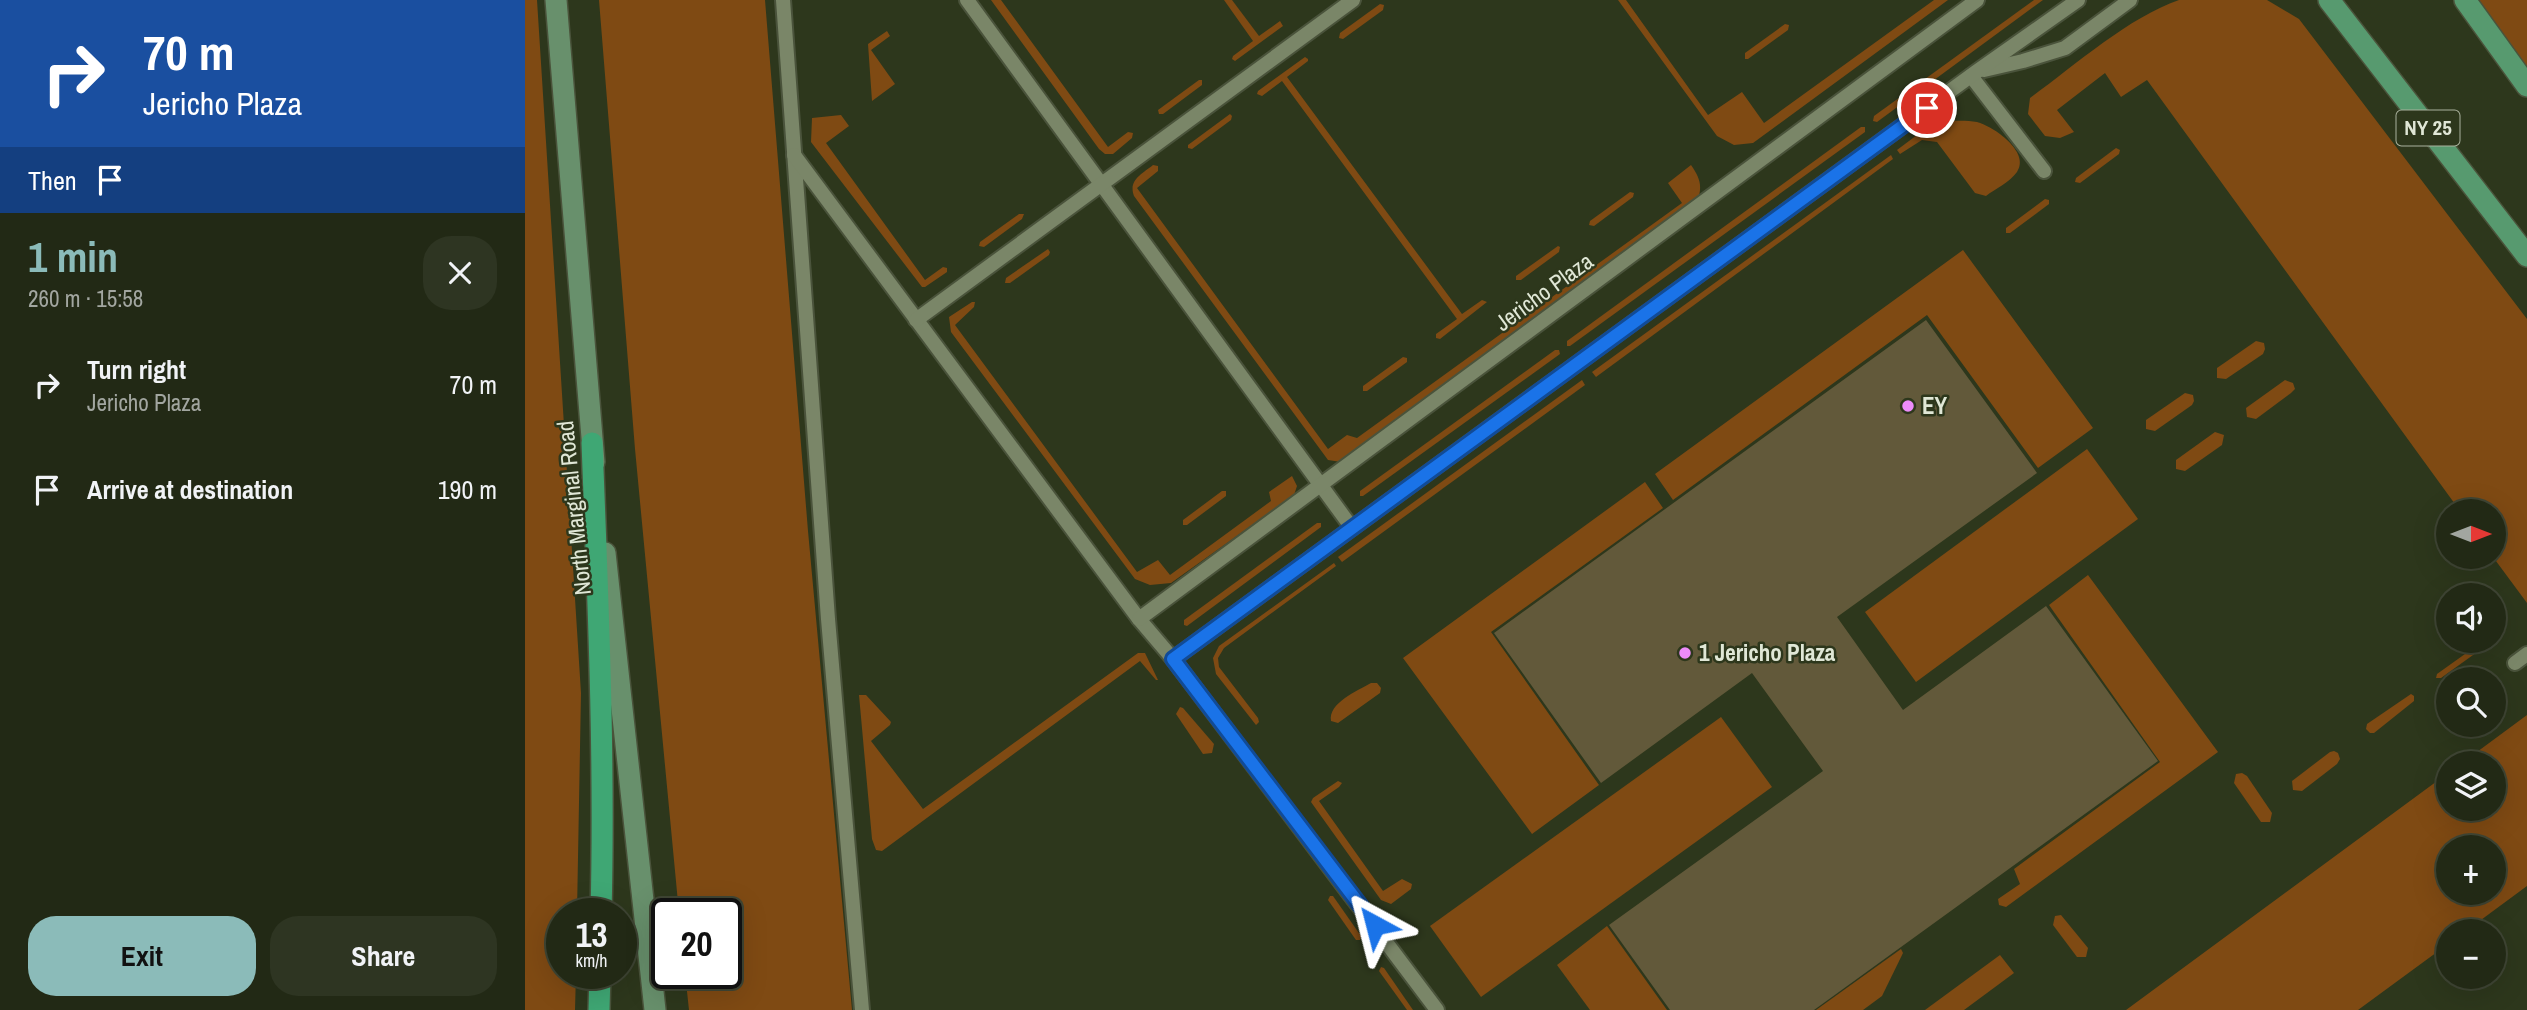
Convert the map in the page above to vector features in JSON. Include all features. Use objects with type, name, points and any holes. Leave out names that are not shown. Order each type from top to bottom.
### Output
[{"type":"highway","points":[[592,443],[600,652],[601,898]]},
{"type":"highway","points":[[599,1010],[600,989]]},
{"type":"main road","name":"North Marginal Road","points":[[556,0],[592,443],[655,1010]]},
{"type":"main road","name":"NY 25","points":[[2329,0],[2527,256]]},
{"type":"main road","points":[[2465,0],[2527,86]]},
{"type":"lane","points":[[783,0],[828,619],[862,1010]]},
{"type":"lane","points":[[968,0],[1352,528]]},
{"type":"lane","points":[[916,320],[1353,0]]},
{"type":"lane","name":"Jericho Plaza","points":[[1139,619],[1977,0]]},
{"type":"lane","points":[[1173,659],[2078,0]]},
{"type":"lane","points":[[1974,74],[2065,48],[2130,0]]},
{"type":"lane","points":[[1974,74],[2044,171]]},
{"type":"lane","points":[[794,155],[1139,619],[1173,659],[1437,1010]]},
{"type":"lane","points":[[2515,663],[2527,654]]},
{"type":"shaded area","points":[[525,0],[537,0],[581,693],[577,898],[546,898],[546,989],[576,989],[575,1010],[525,1010]]},
{"type":"shaded area","points":[[599,0],[765,0],[808,531],[852,1010],[689,1010],[687,989],[742,989],[742,898],[678,898],[635,449]]},
{"type":"shaded area","points":[[991,0],[1001,0],[1108,147],[1128,132],[1133,133],[1132,138],[1113,154],[1105,154],[1099,149]]},
{"type":"shaded area","points":[[1224,0],[1232,0],[1259,36],[1280,21],[1283,26],[1235,61],[1233,56],[1253,41]]},
{"type":"shaded area","points":[[1618,0],[1626,0],[1708,115],[1742,92],[1764,123],[1934,0],[1948,0],[1753,143],[1734,145],[1717,136]]},
{"type":"shaded area","points":[[2034,0],[2043,0],[1877,122],[1873,121],[1874,116]]},
{"type":"shaded area","points":[[2179,0],[2267,0],[2299,19],[2527,319],[2527,603],[2502,569],[2506,569],[2506,499],[2451,499],[2147,80],[2121,97],[2105,73],[2057,110],[2074,132],[2060,138],[2045,136],[2028,114],[2030,98],[2121,30]]},
{"type":"shaded area","points":[[2468,0],[2527,0],[2527,84]]},
{"type":"shaded area","points":[[1380,4],[1384,5],[1383,10],[1343,39],[1339,38],[1340,33]]},
{"type":"shaded area","points":[[1785,24],[1789,25],[1788,30],[1745,59],[1745,53]]},
{"type":"shaded area","points":[[887,31],[890,36],[871,50],[895,84],[872,101],[868,44]]},
{"type":"shaded area","points":[[1305,57],[1308,61],[1287,77],[1462,314],[1482,300],[1487,302],[1440,339],[1436,338],[1436,334],[1457,319],[1282,81],[1262,96],[1257,94]]},
{"type":"shaded area","points":[[1202,80],[1202,85],[1163,114],[1159,114],[1158,110]]},
{"type":"shaded area","points":[[1230,114],[1231,120],[1192,149],[1188,148],[1188,145]]},
{"type":"shaded area","points":[[841,115],[849,126],[826,143],[925,280],[943,267],[947,268],[947,272],[925,287],[922,287],[811,142],[812,118]]},
{"type":"shaded area","points":[[1943,121],[1977,122],[2000,134],[2015,148],[2019,156],[2017,172],[1986,196],[1975,193],[1937,142],[1922,140],[1900,154],[1897,150],[1925,129]]},
{"type":"shaded area","points":[[1861,127],[1865,127],[1865,132],[1567,346],[1567,341]]},
{"type":"shaded area","points":[[2116,148],[2120,150],[2119,154],[2080,183],[2075,182],[2076,178]]},
{"type":"shaded area","points":[[1891,155],[1893,159],[1596,377],[1592,372]]},
{"type":"shaded area","points":[[1153,165],[1158,166],[1158,171],[1137,188],[1328,449],[1347,435],[1357,438],[1682,203],[1668,183],[1691,165],[1700,187],[1697,202],[1341,462],[1328,460],[1134,196],[1134,182]]},
{"type":"shaded area","points":[[1630,192],[1634,193],[1633,197],[1594,226],[1589,225],[1590,221]]},
{"type":"shaded area","points":[[2045,199],[2049,200],[2049,204],[2010,233],[2006,233],[2006,228]]},
{"type":"shaded area","points":[[1019,214],[1024,214],[1022,219],[984,247],[979,246],[980,242]]},
{"type":"shaded area","points":[[1558,246],[1559,252],[1521,280],[1516,280],[1516,276]]},
{"type":"shaded area","points":[[1048,249],[1049,255],[1010,283],[1005,283],[1006,278]]},
{"type":"shaded area","points":[[1963,250],[2093,428],[2038,468],[1927,315],[1673,500],[1655,474]]},
{"type":"shaded area","points":[[975,302],[974,307],[955,325],[1137,572],[1158,560],[1170,575],[1271,501],[1269,492],[1292,476],[1297,486],[1294,495],[1171,583],[1150,585],[1135,579],[951,332],[949,317]]},
{"type":"shaded area","points":[[2256,341],[2264,343],[2263,354],[2226,379],[2217,378],[2217,368]]},
{"type":"shaded area","points":[[1555,350],[1559,350],[1560,354],[1360,496],[1360,491]]},
{"type":"shaded area","points":[[1403,357],[1407,358],[1407,362],[1367,391],[1363,391],[1363,386]]},
{"type":"shaded area","points":[[1582,380],[1585,385],[1342,562],[1338,557]]},
{"type":"shaded area","points":[[2285,380],[2293,383],[2295,389],[2291,393],[2256,419],[2247,417],[2246,408]]},
{"type":"shaded area","points":[[2185,393],[2193,395],[2192,405],[2155,431],[2146,429],[2146,420]]},
{"type":"shaded area","points":[[2215,432],[2224,435],[2222,445],[2185,471],[2176,469],[2176,460]]},
{"type":"shaded area","points":[[2087,449],[2138,519],[1916,682],[1865,612]]},
{"type":"shaded area","points":[[1645,482],[1663,508],[1491,632],[1599,785],[1532,834],[1403,658]]},
{"type":"shaded area","points":[[1222,491],[1226,491],[1226,496],[1187,525],[1183,525],[1183,520]]},
{"type":"shaded area","points":[[1317,523],[1321,523],[1321,527],[1187,626],[1184,625],[1184,620]]},
{"type":"shaded area","points":[[1334,563],[1336,566],[1224,648],[1218,658],[1219,667],[1258,718],[1256,725],[1216,674],[1213,658],[1219,646]]},
{"type":"shaded area","points":[[2088,575],[2218,752],[2006,907],[1999,905],[1998,899],[2020,884],[2014,869],[2160,762],[2049,605]]},
{"type":"shaded area","points":[[1138,653],[1145,653],[1158,680],[1140,661],[882,851],[876,850],[872,839],[859,695],[866,695],[891,722],[871,741],[923,809]]},
{"type":"shaded area","points":[[2466,653],[2476,653],[2456,667],[2447,667]]},
{"type":"shaded area","points":[[1371,683],[1377,683],[1381,688],[1380,693],[1338,723],[1331,721],[1331,715],[1339,703]]},
{"type":"shaded area","points":[[2411,694],[2414,701],[2374,733],[2366,729],[2367,724]]},
{"type":"shaded area","points":[[1180,707],[1214,744],[1212,753],[1203,754],[1176,714]]},
{"type":"shaded area","points":[[2527,715],[2527,886],[2506,901],[2506,835],[2436,835],[2436,905],[2501,905],[2482,919],[2436,919],[2436,953],[2358,1010],[2126,1010],[2436,782],[2436,821],[2506,821],[2506,751],[2478,751],[2497,737],[2506,737],[2506,731]]},
{"type":"shaded area","points":[[1721,717],[1772,787],[1481,997],[1430,926]]},
{"type":"shaded area","points":[[2334,751],[2340,759],[2337,764],[2302,791],[2293,790],[2292,781]]},
{"type":"shaded area","points":[[2236,774],[2247,776],[2272,813],[2270,822],[2261,822],[2234,783]]},
{"type":"shaded area","points":[[1338,781],[1342,783],[1339,787],[1319,801],[1383,891],[1402,879],[1412,884],[1411,889],[1391,904],[1381,900],[1311,802]]},
{"type":"shaded area","points":[[1333,896],[1361,936],[1360,940],[1356,940],[1328,900]]},
{"type":"shaded area","points":[[2061,915],[2088,948],[2086,957],[2077,957],[2053,925],[2055,916]]},
{"type":"shaded area","points":[[1607,926],[1667,1010],[1590,1010],[1557,965]]},
{"type":"shaded area","points":[[1901,949],[1903,953],[1882,996],[1863,1010],[1816,1010]]},
{"type":"shaded area","points":[[2000,955],[2014,973],[1964,1010],[1925,1010]]},
{"type":"shaded area","points":[[1381,967],[1413,1010],[1407,1010],[1379,971]]},
{"type":"building","name":"1 Jericho Plaza","points":[[1926,320],[2037,473],[1837,617],[1903,710],[2046,606],[2158,761],[1814,1010],[1670,1010],[1609,925],[1823,771],[1752,673],[1601,783],[1494,633]]},
{"type":"place","name":"EY","points":[[1908,406]]},
{"type":"place","name":"1 Jericho Plaza","points":[[1685,653]]},
{"type":"route","points":[[1375,925],[1173,659],[1927,108]]}]
